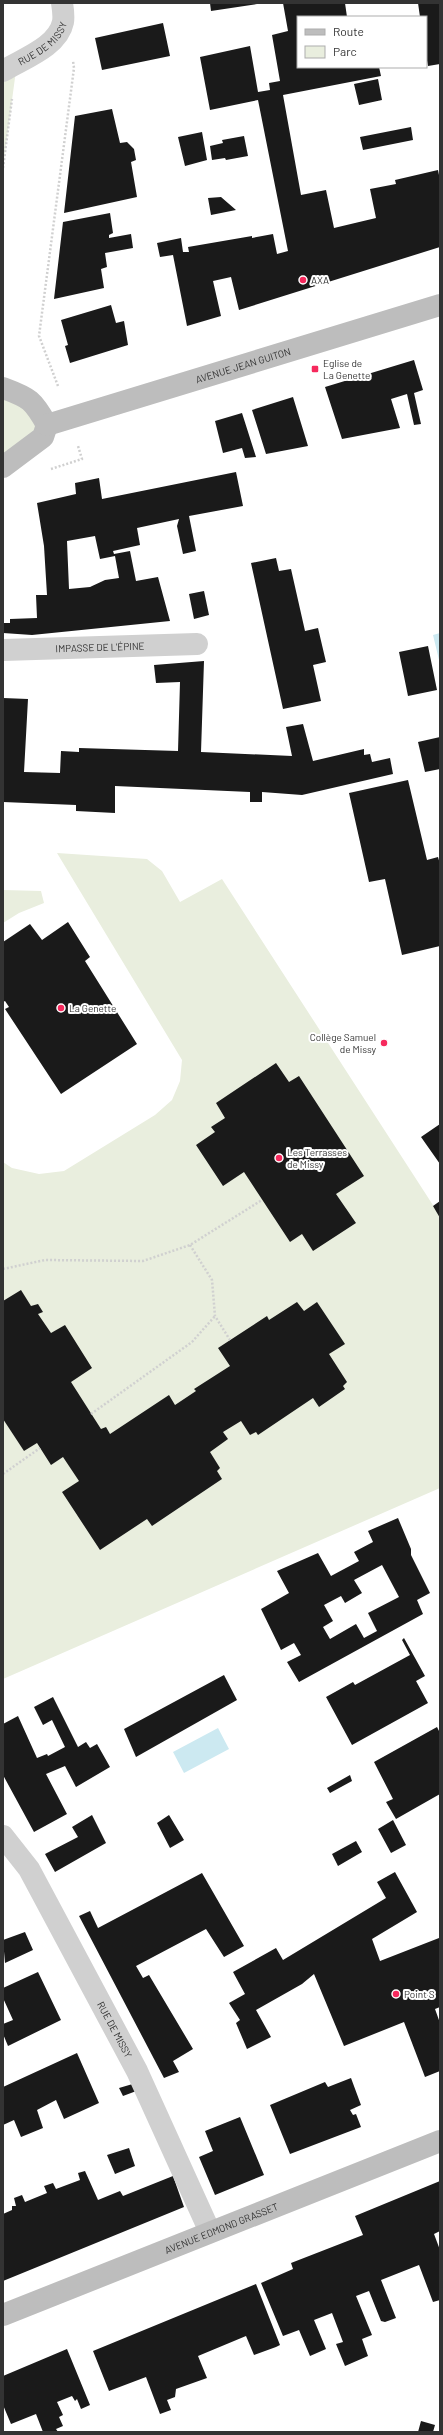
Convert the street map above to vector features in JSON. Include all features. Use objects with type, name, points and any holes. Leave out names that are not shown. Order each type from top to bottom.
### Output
[{"type":"main road","name":"AVENUE JEAN GUITON","points":[[47,425],[440,305]]},
{"type":"main road","points":[[3,388],[22,395],[34,403],[47,425],[43,437],[3,467]]},
{"type":"main road","name":"AVENUE EDMOND GRASSET","points":[[3,2315],[440,2141]]},
{"type":"street","name":"RUE DE MISSY","points":[[10,67],[46,46],[60,31],[63,12]]},
{"type":"street","name":"IMPASSE DE L'ÉPINE","points":[[3,650],[197,644]]},
{"type":"street","name":"RUE DE MISSY","points":[[3,1836],[30,1869],[137,2071],[210,2232]]},
{"type":"path","points":[[63,12],[74,68],[39,336],[70,418]]},
{"type":"path","points":[[3,168],[10,67]]},
{"type":"path","points":[[3,1269],[46,1260],[143,1261],[190,1245],[262,1200]]},
{"type":"path","points":[[190,1245],[212,1280],[215,1316],[230,1340]]},
{"type":"path","points":[[91,1414],[192,1342],[215,1316]]},
{"type":"path","points":[[3,1474],[40,1448]]},
{"type":"green space","points":[[17,63],[3,167],[3,71]]},
{"type":"green space","points":[[3,388],[47,425],[3,467]]},
{"type":"green space","points":[[57,853],[147,859],[162,871],[180,902],[222,879],[440,1216],[440,1488],[3,1679],[3,1162],[12,1168],[39,1174],[64,1171],[155,1115],[172,1100],[180,1081],[182,1060]]},
{"type":"green space","points":[[3,890],[41,891],[44,903],[19,913],[3,923]]},
{"type":"water","points":[[440,633],[440,664],[433,635]]},
{"type":"water","points":[[218,1728],[229,1749],[184,1773],[173,1752]]},
{"type":"building","points":[[210,3],[257,3],[257,4],[211,11]]},
{"type":"building","points":[[283,3],[345,3],[347,16],[297,16],[297,68],[379,68],[381,76],[283,95],[301,195],[326,190],[334,228],[376,218],[370,189],[396,184],[395,180],[438,170],[440,180],[440,247],[239,310],[231,277],[213,281],[221,316],[187,326],[173,255],[160,257],[157,243],[181,238],[183,252],[189,252],[188,247],[273,234],[277,254],[288,251],[258,100],[210,110],[200,57],[250,46],[258,92],[270,90],[269,83],[280,81],[272,35],[288,31]]},
{"type":"building","points":[[418,3],[440,3],[440,64],[428,66],[427,16],[420,16]]},
{"type":"building","points":[[163,23],[170,56],[102,70],[95,38]]},
{"type":"building","points":[[378,79],[382,100],[359,105],[354,84]]},
{"type":"building","points":[[112,109],[120,143],[127,142],[134,149],[136,160],[131,162],[137,197],[64,213],[75,116]]},
{"type":"building","points":[[411,127],[413,140],[363,150],[360,137]]},
{"type":"building","points":[[202,132],[207,160],[185,166],[178,137]]},
{"type":"building","points":[[244,136],[248,156],[226,160],[225,158],[212,160],[210,146],[223,143],[222,140]]},
{"type":"building","points":[[221,197],[236,210],[211,215],[208,198]]},
{"type":"building","points":[[110,213],[113,233],[109,235],[109,238],[131,234],[133,248],[105,253],[107,267],[101,269],[104,288],[54,299],[63,222]]},
{"type":"building","points":[[111,305],[116,323],[124,321],[128,345],[70,363],[65,346],[68,345],[61,320]]},
{"type":"building","points":[[414,360],[423,390],[414,393],[421,424],[414,425],[407,394],[391,399],[400,428],[342,439],[325,387]]},
{"type":"building","points":[[293,397],[308,446],[266,454],[252,410]]},
{"type":"building","points":[[242,413],[256,457],[245,458],[242,448],[223,453],[215,421]]},
{"type":"building","points":[[236,472],[243,506],[189,516],[196,551],[183,554],[177,526],[179,519],[137,528],[140,545],[113,551],[114,554],[130,551],[136,581],[158,577],[170,621],[32,635],[3,633],[3,623],[10,623],[10,619],[37,618],[36,595],[47,595],[44,546],[37,503],[76,494],[75,483],[99,478],[102,499]],"holes":[[[95,536],[100,559],[115,556],[119,578],[105,580],[90,587],[69,589],[67,541]]]},
{"type":"building","points":[[276,558],[279,571],[291,569],[305,631],[318,628],[326,662],[313,665],[321,701],[283,709],[251,563]]},
{"type":"building","points":[[204,591],[209,615],[194,619],[189,594]]},
{"type":"building","points":[[428,646],[437,690],[408,696],[399,652]]},
{"type":"building","points":[[204,661],[201,752],[292,756],[286,727],[303,724],[313,761],[364,749],[364,755],[370,754],[372,762],[390,758],[393,774],[302,795],[262,792],[262,802],[250,802],[250,792],[115,786],[115,813],[76,811],[76,805],[3,802],[3,698],[28,699],[24,772],[60,773],[61,751],[79,752],[79,748],[178,751],[180,682],[156,683],[154,665]]},
{"type":"building","points":[[440,737],[440,769],[425,772],[418,742]]},
{"type":"building","points":[[408,780],[427,860],[438,857],[440,864],[440,946],[402,955],[385,879],[369,882],[349,793]]},
{"type":"building","name":"La Genette","points":[[68,922],[90,957],[85,961],[137,1044],[61,1094],[5,1009],[9,1007],[5,1001],[3,1002],[3,942],[30,924],[42,940]]},
{"type":"building","name":"Les Terrasses de Missy","points":[[276,1063],[289,1082],[299,1076],[364,1176],[336,1194],[356,1223],[313,1251],[302,1234],[290,1242],[244,1172],[223,1186],[196,1145],[215,1132],[211,1127],[225,1118],[216,1103]]},
{"type":"building","points":[[440,1124],[440,1164],[421,1137]]},
{"type":"building","points":[[440,1201],[440,1218],[433,1206]]},
{"type":"building","points":[[21,1290],[31,1306],[38,1304],[43,1312],[38,1314],[51,1333],[65,1325],[92,1368],[71,1382],[101,1429],[106,1427],[110,1434],[169,1395],[175,1405],[196,1391],[194,1389],[230,1366],[218,1348],[267,1316],[269,1320],[297,1302],[304,1311],[317,1302],[345,1344],[329,1354],[347,1382],[343,1386],[345,1389],[319,1407],[313,1398],[258,1435],[256,1432],[250,1435],[241,1421],[223,1432],[228,1439],[210,1452],[220,1468],[217,1471],[222,1479],[152,1526],[147,1519],[100,1550],[62,1492],[79,1481],[63,1457],[51,1465],[37,1443],[24,1451],[3,1419],[3,1301]]},
{"type":"building","points":[[398,1518],[411,1549],[411,1555],[430,1593],[417,1600],[423,1614],[299,1682],[287,1662],[301,1655],[294,1643],[281,1650],[261,1609],[289,1593],[277,1571],[318,1553],[331,1576],[359,1561],[354,1552],[373,1542],[368,1531]],"holes":[[[382,1565],[399,1597],[368,1613],[377,1631],[364,1638],[356,1624],[330,1639],[323,1627],[333,1621],[324,1605],[341,1596],[345,1603],[362,1593],[354,1580]]]},
{"type":"building","points":[[404,1638],[425,1676],[416,1681],[428,1703],[352,1745],[326,1697],[353,1682],[355,1685],[410,1655],[402,1640]]},
{"type":"building","points":[[224,1675],[237,1700],[136,1757],[124,1729]]},
{"type":"building","points":[[53,1697],[78,1747],[86,1742],[90,1748],[97,1744],[110,1767],[76,1787],[65,1766],[46,1774],[67,1814],[34,1832],[3,1775],[3,1724],[18,1716],[37,1758],[47,1754],[48,1756],[65,1747],[52,1720],[43,1725],[34,1707]]},
{"type":"building","points":[[437,1727],[440,1733],[440,1794],[396,1819],[386,1802],[393,1799],[374,1762]]},
{"type":"building","points":[[350,1775],[352,1781],[330,1793],[327,1788]]},
{"type":"building","points":[[92,1815],[106,1843],[55,1872],[45,1854],[78,1837],[72,1827]]},
{"type":"building","points":[[169,1815],[184,1840],[170,1848],[157,1823]]},
{"type":"building","points":[[393,1820],[406,1845],[391,1853],[378,1829]]},
{"type":"building","points":[[356,1841],[362,1852],[338,1866],[332,1854]]},
{"type":"building","points":[[395,1872],[417,1912],[372,1939],[380,1961],[439,1938],[440,2007],[435,2009],[440,2023],[440,2071],[425,2077],[404,2022],[344,2046],[314,1974],[302,1984],[256,2010],[271,2037],[247,2049],[236,2023],[240,2020],[229,2003],[245,1994],[233,1972],[276,1948],[283,1960],[386,1898],[377,1882]]},
{"type":"building","points":[[202,1873],[244,1946],[224,1957],[206,1929],[136,1966],[143,1978],[149,1975],[193,2049],[173,2061],[179,2072],[164,2078],[79,1916],[90,1911],[98,1928]]},
{"type":"building","points":[[25,1932],[33,1950],[5,1963],[3,1940]]},
{"type":"building","points":[[38,1972],[61,2020],[8,2046],[3,2034],[3,2024],[13,2020],[3,1998],[3,1988]]},
{"type":"building","points":[[77,2053],[99,2103],[64,2119],[56,2100],[37,2110],[43,2128],[21,2137],[14,2120],[3,2125],[3,2087]]},
{"type":"building","points":[[351,2078],[361,2105],[350,2110],[353,2115],[356,2114],[361,2127],[290,2154],[270,2105],[325,2082],[328,2087]]},
{"type":"building","points":[[136,2083],[139,2090],[123,2096],[119,2088]]},
{"type":"building","points":[[240,2117],[264,2175],[215,2195],[199,2157],[213,2151],[205,2131]]},
{"type":"building","points":[[129,2148],[135,2166],[115,2174],[107,2155]]},
{"type":"building","points":[[85,2171],[98,2200],[120,2191],[123,2196],[173,2176],[184,2207],[3,2281],[3,2214],[12,2210],[12,2206],[16,2206],[14,2198],[22,2195],[25,2202],[47,2193],[44,2186],[53,2183],[56,2189],[80,2180],[78,2173]]},
{"type":"building","points":[[440,2181],[440,2231],[434,2234],[440,2250],[440,2300],[433,2302],[419,2265],[381,2280],[396,2318],[385,2322],[381,2321],[369,2291],[356,2296],[372,2335],[362,2339],[368,2356],[345,2366],[336,2344],[343,2342],[332,2313],[314,2320],[326,2349],[310,2356],[299,2330],[283,2336],[261,2283],[293,2269],[291,2263],[363,2235],[355,2216]]},
{"type":"building","points":[[256,2284],[280,2345],[254,2355],[246,2336],[198,2356],[207,2378],[176,2389],[175,2397],[167,2400],[171,2410],[160,2414],[146,2377],[109,2391],[93,2351]]},
{"type":"building","points":[[67,2349],[90,2405],[81,2409],[77,2399],[75,2401],[72,2396],[57,2402],[63,2415],[59,2417],[63,2426],[56,2429],[58,2432],[43,2432],[36,2414],[11,2424],[3,2405],[3,2376]]},
{"type":"building","points":[[421,2421],[435,2425],[433,2432],[418,2432]]},
{"type":"place","name":"AXA","points":[[303,280]]},
{"type":"place","name":"Eglise de La Genette","points":[[315,369]]},
{"type":"place","name":"La Genette","points":[[61,1008]]},
{"type":"place","name":"Collège Samuel de Missy","points":[[384,1043]]},
{"type":"place","name":"Les Terrasses de Missy","points":[[279,1158]]},
{"type":"place","name":"Point S","points":[[396,1994]]}]
